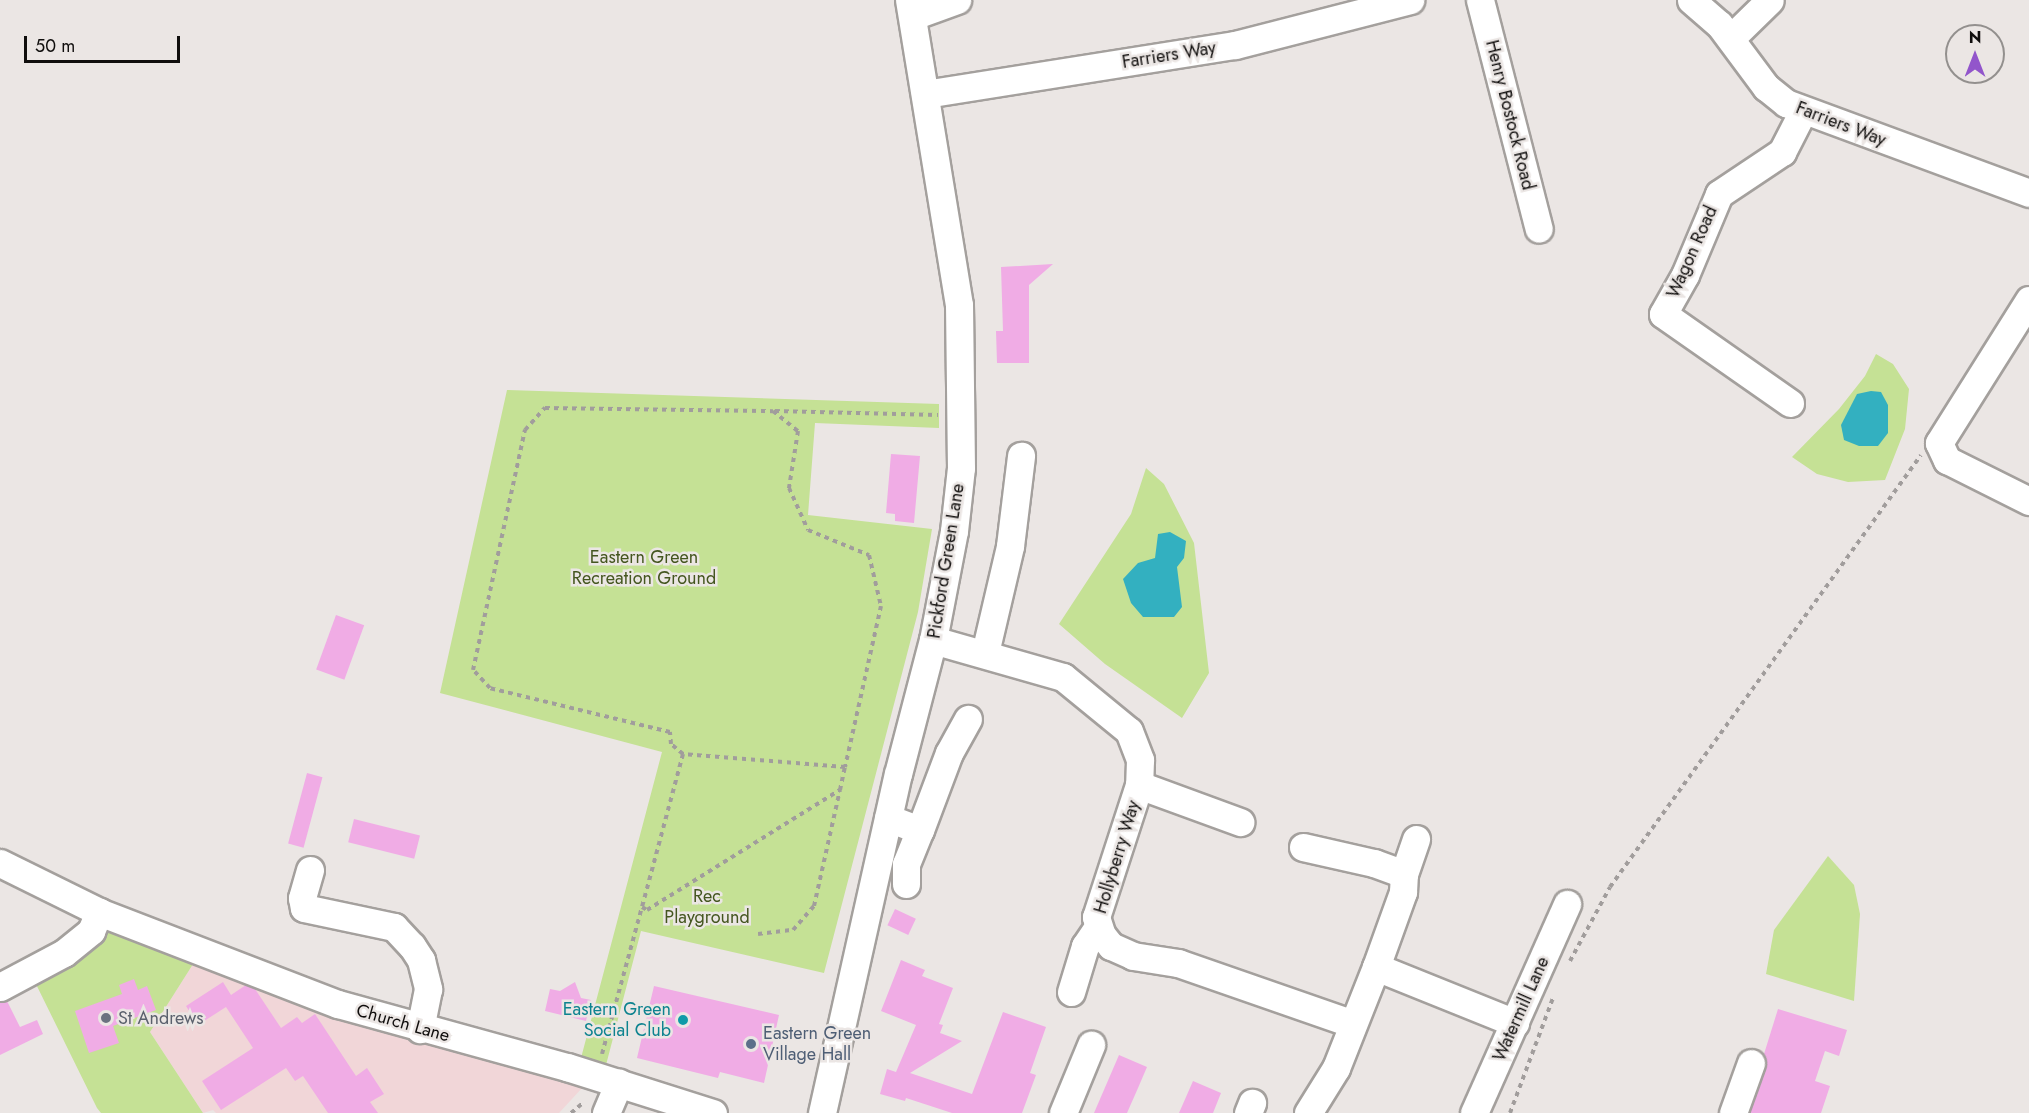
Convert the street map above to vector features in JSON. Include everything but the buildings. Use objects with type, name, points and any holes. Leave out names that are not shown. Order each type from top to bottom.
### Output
[{"type":"street","points":[[911,8],[957,0]]},
{"type":"street","name":"Farriers Way","points":[[925,94],[1235,45],[1410,0]]},
{"type":"street","name":"Henry Bostock Road","points":[[1480,0],[1539,229]]},
{"type":"street","name":"Farriers Way","points":[[1691,0],[1731,38],[1766,87],[1803,111],[2029,193]]},
{"type":"street","points":[[1731,38],[1770,0]]},
{"type":"street","name":"Pickford Green Lane","points":[[822,1113],[888,818],[933,640],[954,531],[961,468],[959,305],[911,8]]},
{"type":"street","name":"Wagon Road","points":[[1790,403],[1663,314],[1685,275],[1713,202],[1734,181],[1764,167],[1782,152],[1803,111]]},
{"type":"street","points":[[2029,300],[1943,433],[1939,446],[1947,460],[2029,501]]},
{"type":"street","points":[[985,652],[1010,546],[1021,456]]},
{"type":"street","name":"Hollyberry Way","points":[[933,640],[985,652],[1063,677],[1120,721],[1138,748],[1139,785],[1098,908],[1098,927],[1105,940],[1126,954],[1178,963],[1353,1024]]},
{"type":"street","points":[[906,884],[906,864],[949,753],[968,719]]},
{"type":"street","points":[[1139,785],[1240,822]]},
{"type":"street","points":[[888,818],[920,830]]},
{"type":"street","points":[[1308,1113],[1336,1068],[1403,892],[1404,874],[1416,839]]},
{"type":"street","points":[[1303,847],[1374,863],[1404,874]]},
{"type":"street","name":"Church Lane","points":[[0,863],[99,912],[338,1004],[420,1029],[603,1092],[714,1113]]},
{"type":"street","points":[[310,870],[302,898],[304,908],[394,927],[412,946],[421,960],[427,981],[420,1029]]},
{"type":"street","name":"Watermill Lane","points":[[1474,1113],[1567,904]]},
{"type":"street","points":[[0,987],[64,953],[91,931],[99,912]]},
{"type":"street","points":[[1071,992],[1084,946],[1098,927]]},
{"type":"street","points":[[1376,966],[1515,1023]]},
{"type":"street","points":[[1063,1113],[1091,1045]]},
{"type":"street","points":[[1733,1113],[1751,1063]]},
{"type":"path","points":[[845,766],[683,754],[671,744],[670,732],[490,688],[473,670],[525,430],[545,408],[960,416]]},
{"type":"path","points":[[759,934],[793,930],[814,906],[881,606],[869,555],[808,530],[789,488],[798,431],[773,411]]},
{"type":"path","points":[[1567,966],[1610,887],[1926,446]]},
{"type":"path","points":[[571,1113],[603,1092],[642,907],[683,754]]},
{"type":"path","points":[[642,907],[647,910],[840,790]]},
{"type":"path","points":[[1510,1113],[1558,986]]},
{"type":"shaded area","points":[[195,961],[420,1038],[583,1087],[559,1113],[216,1113],[213,1110],[203,1113],[150,1032]]},
{"type":"green space","points":[[1876,354],[1893,364],[1909,389],[1905,429],[1885,480],[1848,482],[1817,474],[1792,457],[1839,409],[1865,376]]},
{"type":"green space","name":"Eastern Green Recreation Ground","points":[[507,390],[939,404],[939,428],[815,423],[808,515],[932,529],[918,612],[824,973],[641,931],[606,1065],[581,1058],[662,752],[440,693]]},
{"type":"green space","points":[[1146,468],[1164,484],[1194,543],[1209,673],[1182,718],[1105,664],[1059,624],[1131,514]]},
{"type":"green space","points":[[1828,856],[1854,885],[1860,914],[1854,1001],[1766,974],[1774,930]]},
{"type":"green space","points":[[101,925],[195,961],[150,1032],[203,1113],[101,1113],[97,1108],[30,972]]},
{"type":"water","points":[[1871,391],[1881,392],[1888,405],[1888,433],[1878,446],[1859,446],[1844,440],[1841,425],[1857,394]]},
{"type":"water","points":[[1170,532],[1186,541],[1184,558],[1177,567],[1182,607],[1174,617],[1143,617],[1131,603],[1123,579],[1138,563],[1155,558],[1158,534]]},
{"type":"place","name":"St Andrews","points":[[106,1018]]},
{"type":"place","name":"Eastern Green Social Club","points":[[683,1020]]},
{"type":"place","name":"Eastern Green Village Hall","points":[[751,1044]]},
{"type":"park label","name":"Rec Playground","points":[[707,907]]}]
